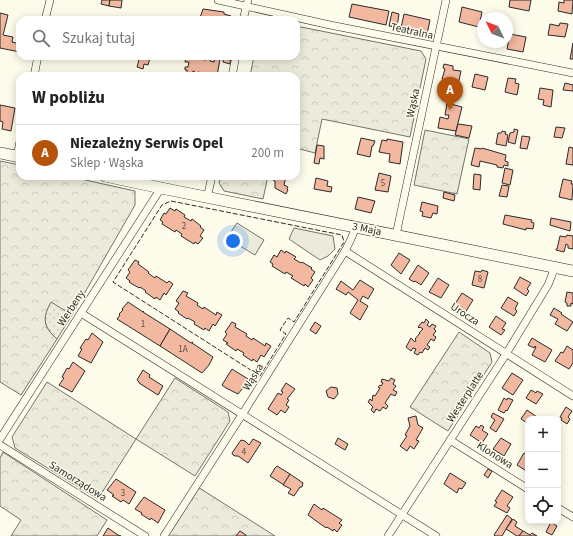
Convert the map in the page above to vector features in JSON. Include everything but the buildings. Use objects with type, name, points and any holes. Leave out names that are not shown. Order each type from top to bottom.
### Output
[{"type":"street","points":[[47,16],[50,0]]},
{"type":"street","name":"Teatralna","points":[[218,0],[247,3],[296,16]]},
{"type":"street","name":"Wąska","points":[[396,235],[446,0]]},
{"type":"street","points":[[244,16],[247,3]]},
{"type":"street","name":"Teatralna","points":[[300,17],[330,25],[436,47],[573,73]]},
{"type":"street","points":[[35,72],[37,60]]},
{"type":"street","points":[[233,72],[235,60]]},
{"type":"street","points":[[0,153],[16,157]]},
{"type":"street","name":"3 Maja","points":[[124,180],[573,271]]},
{"type":"street","points":[[207,198],[211,180]]},
{"type":"street","name":"Werbeny","points":[[0,439],[161,188]]},
{"type":"street","name":"Wąska","points":[[164,536],[345,251],[356,227]]},
{"type":"street","name":"Urocza","points":[[345,251],[573,396]]},
{"type":"street","name":"Westerplatte","points":[[388,536],[506,354],[548,285],[555,267]]},
{"type":"street","points":[[81,313],[436,536]]},
{"type":"street","name":"Klonowa","points":[[450,440],[526,488]]},
{"type":"street","name":"Samorządowa","points":[[0,445],[145,536]]},
{"type":"street","points":[[561,510],[573,517]]},
{"type":"green space","points":[[300,27],[421,51],[426,59],[410,137],[322,119],[315,153],[300,149],[300,72],[251,72],[253,60],[300,60]]},
{"type":"green space","points":[[425,130],[469,139],[457,194],[414,185]]},
{"type":"green space","points":[[0,161],[16,164],[16,180],[85,180],[135,191],[135,205],[72,315],[51,302],[46,313],[45,322],[52,335],[57,339],[21,395],[0,382]]},
{"type":"green space","points":[[220,180],[267,180],[263,199],[224,191],[219,183]]},
{"type":"green space","points":[[237,223],[264,240],[255,255],[227,238]]},
{"type":"green space","points":[[294,228],[333,236],[335,249],[328,256],[320,260],[289,239]]},
{"type":"green space","points":[[51,301],[72,315],[57,339],[52,335],[45,322],[46,312]]},
{"type":"green space","points":[[459,332],[490,353],[492,362],[448,431],[410,407]]},
{"type":"green space","points":[[175,378],[228,412],[230,421],[195,476],[136,439]]},
{"type":"green space","points":[[47,382],[136,439],[98,499],[15,448],[12,437]]},
{"type":"green space","points":[[3,452],[107,520],[97,536],[11,536],[21,520],[0,506],[0,458]]},
{"type":"green space","points":[[199,488],[201,489],[275,536],[168,536]]},
{"type":"fence","points":[[171,201],[342,235],[344,242],[294,322],[288,318],[280,330],[286,334],[260,376],[113,282],[162,205],[171,201]]},
{"type":"place","name":"Niezależny Serwis Opel","points":[[450,110]]}]
